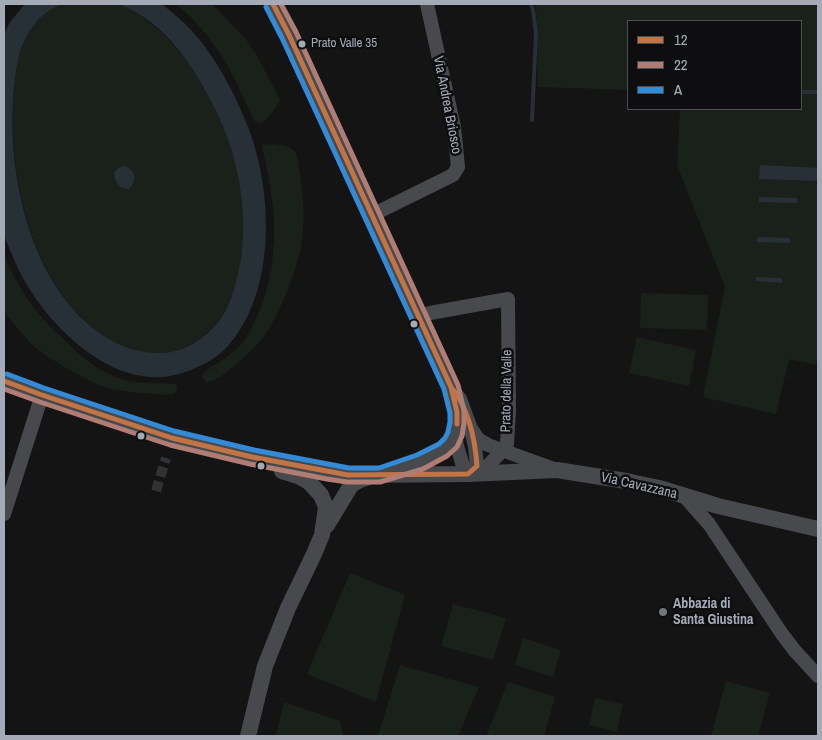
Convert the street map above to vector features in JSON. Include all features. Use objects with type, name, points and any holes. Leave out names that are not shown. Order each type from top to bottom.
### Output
[{"type":"street","points":[[273,4],[451,387],[458,412],[455,434],[456,446],[462,463],[474,474]]},
{"type":"street","name":"Via Andrea Briosco","points":[[372,215],[453,175],[458,167],[454,127],[427,4]]},
{"type":"street","name":"Prato della Valle","points":[[419,316],[513,298],[506,444],[502,451],[474,474]]},
{"type":"street","points":[[4,381],[172,438],[298,476],[309,482],[321,495],[326,507],[322,535]]},
{"type":"street","points":[[451,387],[460,398],[470,426],[477,466],[474,474]]},
{"type":"street","points":[[4,514],[42,395]]},
{"type":"street","name":"Via Cavazzana","points":[[470,426],[481,442],[557,470],[659,488],[718,506],[818,529]]},
{"type":"street","points":[[248,736],[265,666],[288,608],[322,535],[350,487],[353,483],[363,478],[380,475],[433,456],[451,442],[455,434]]},
{"type":"street","points":[[172,438],[252,457],[348,475],[474,474],[557,470]]},
{"type":"street","points":[[686,497],[708,524],[782,634],[818,676]]},
{"type":"shaded area","points":[[25,4],[63,4],[48,11],[36,22],[20,51],[14,85],[12,121],[14,159],[20,196],[31,233],[45,267],[64,298],[87,323],[120,345],[139,351],[169,352],[189,346],[214,327],[221,319],[230,301],[239,270],[243,239],[243,208],[229,142],[215,109],[198,77],[164,34],[135,12],[119,4],[162,4],[185,24],[200,41],[224,75],[248,127],[256,153],[266,210],[266,240],[262,270],[255,298],[243,324],[223,351],[200,366],[182,373],[158,377],[134,374],[112,366],[90,354],[52,319],[36,300],[18,269],[4,235],[4,34],[10,22]]},
{"type":"shaded area","points":[[63,4],[119,4],[136,12],[153,25],[177,49],[203,85],[230,144],[239,181],[243,220],[241,259],[237,278],[228,306],[217,323],[196,342],[177,350],[167,353],[138,351],[119,344],[102,334],[74,310],[52,280],[35,244],[23,205],[16,165],[13,124],[14,85],[20,50],[27,35],[42,16]]},
{"type":"shaded area","points":[[176,4],[212,4],[245,38],[256,54],[280,99],[269,117],[259,123],[255,121],[228,66],[215,46],[201,28]]},
{"type":"shaded area","points":[[536,4],[818,4],[818,365],[789,359],[776,414],[703,397],[725,287],[677,165],[680,110],[802,110],[802,20],[627,20],[627,90],[538,87]]},
{"type":"shaded area","points":[[271,144],[288,147],[296,153],[302,185],[304,218],[297,263],[284,300],[273,322],[258,344],[220,377],[206,382],[202,377],[203,373],[231,354],[248,335],[260,310],[269,282],[274,222],[271,192],[262,145]]},
{"type":"shaded area","points":[[760,165],[818,168],[818,181],[759,179]]},
{"type":"shaded area","points":[[125,166],[131,170],[134,176],[132,186],[129,189],[122,188],[116,182],[114,175],[117,169]]},
{"type":"shaded area","points":[[759,197],[797,198],[797,203],[759,202]]},
{"type":"shaded area","points":[[757,237],[790,238],[790,243],[757,242]]},
{"type":"shaded area","points":[[4,255],[18,283],[38,313],[78,353],[110,375],[135,382],[175,384],[177,385],[177,390],[173,394],[167,395],[107,388],[92,382],[45,355],[31,344],[4,312]]},
{"type":"shaded area","points":[[756,277],[782,278],[782,283],[756,281]]},
{"type":"shaded area","points":[[641,293],[708,295],[707,330],[640,328]]},
{"type":"shaded area","points":[[637,337],[696,350],[689,386],[629,373]]},
{"type":"shaded area","points":[[350,573],[405,595],[376,702],[307,674]]},
{"type":"shaded area","points":[[453,604],[506,618],[493,660],[441,646]]},
{"type":"shaded area","points":[[523,638],[561,650],[553,677],[515,665]]},
{"type":"shaded area","points":[[400,665],[479,687],[458,736],[378,736]]},
{"type":"shaded area","points":[[726,681],[770,693],[758,736],[711,736]]},
{"type":"shaded area","points":[[508,682],[555,697],[544,736],[486,736]]},
{"type":"shaded area","points":[[595,698],[623,704],[617,732],[589,725]]},
{"type":"shaded area","points":[[284,702],[340,721],[343,736],[276,736]]},
{"type":"waterway","points":[[531,4],[536,33],[532,120]]},
{"type":"waterway","points":[[802,92],[818,92]]},
{"type":"tunnel","points":[[156,491],[166,458]]},
{"type":"transit line","name":"12","points":[[273,4],[451,387],[457,412],[457,424]]},
{"type":"transit line","name":"22","points":[[4,389],[170,445],[250,464],[347,482],[380,482],[423,469],[447,456],[457,447],[462,436],[464,423],[464,411],[458,385],[296,32],[281,4]]},
{"type":"transit line","name":"A","points":[[7,374],[174,431],[254,450],[349,468],[379,468],[417,455],[439,444],[445,438],[448,432],[450,413],[444,389],[266,7]]},
{"type":"transit line","name":"12","points":[[4,381],[172,438],[252,457],[348,475],[468,474],[477,466],[473,434],[467,414],[451,387]]},
{"type":"place","name":"Prato Valle 35","points":[[302,44]]},
{"type":"place","name":"Abbazia di Santa Giustina","points":[[663,612]]}]
